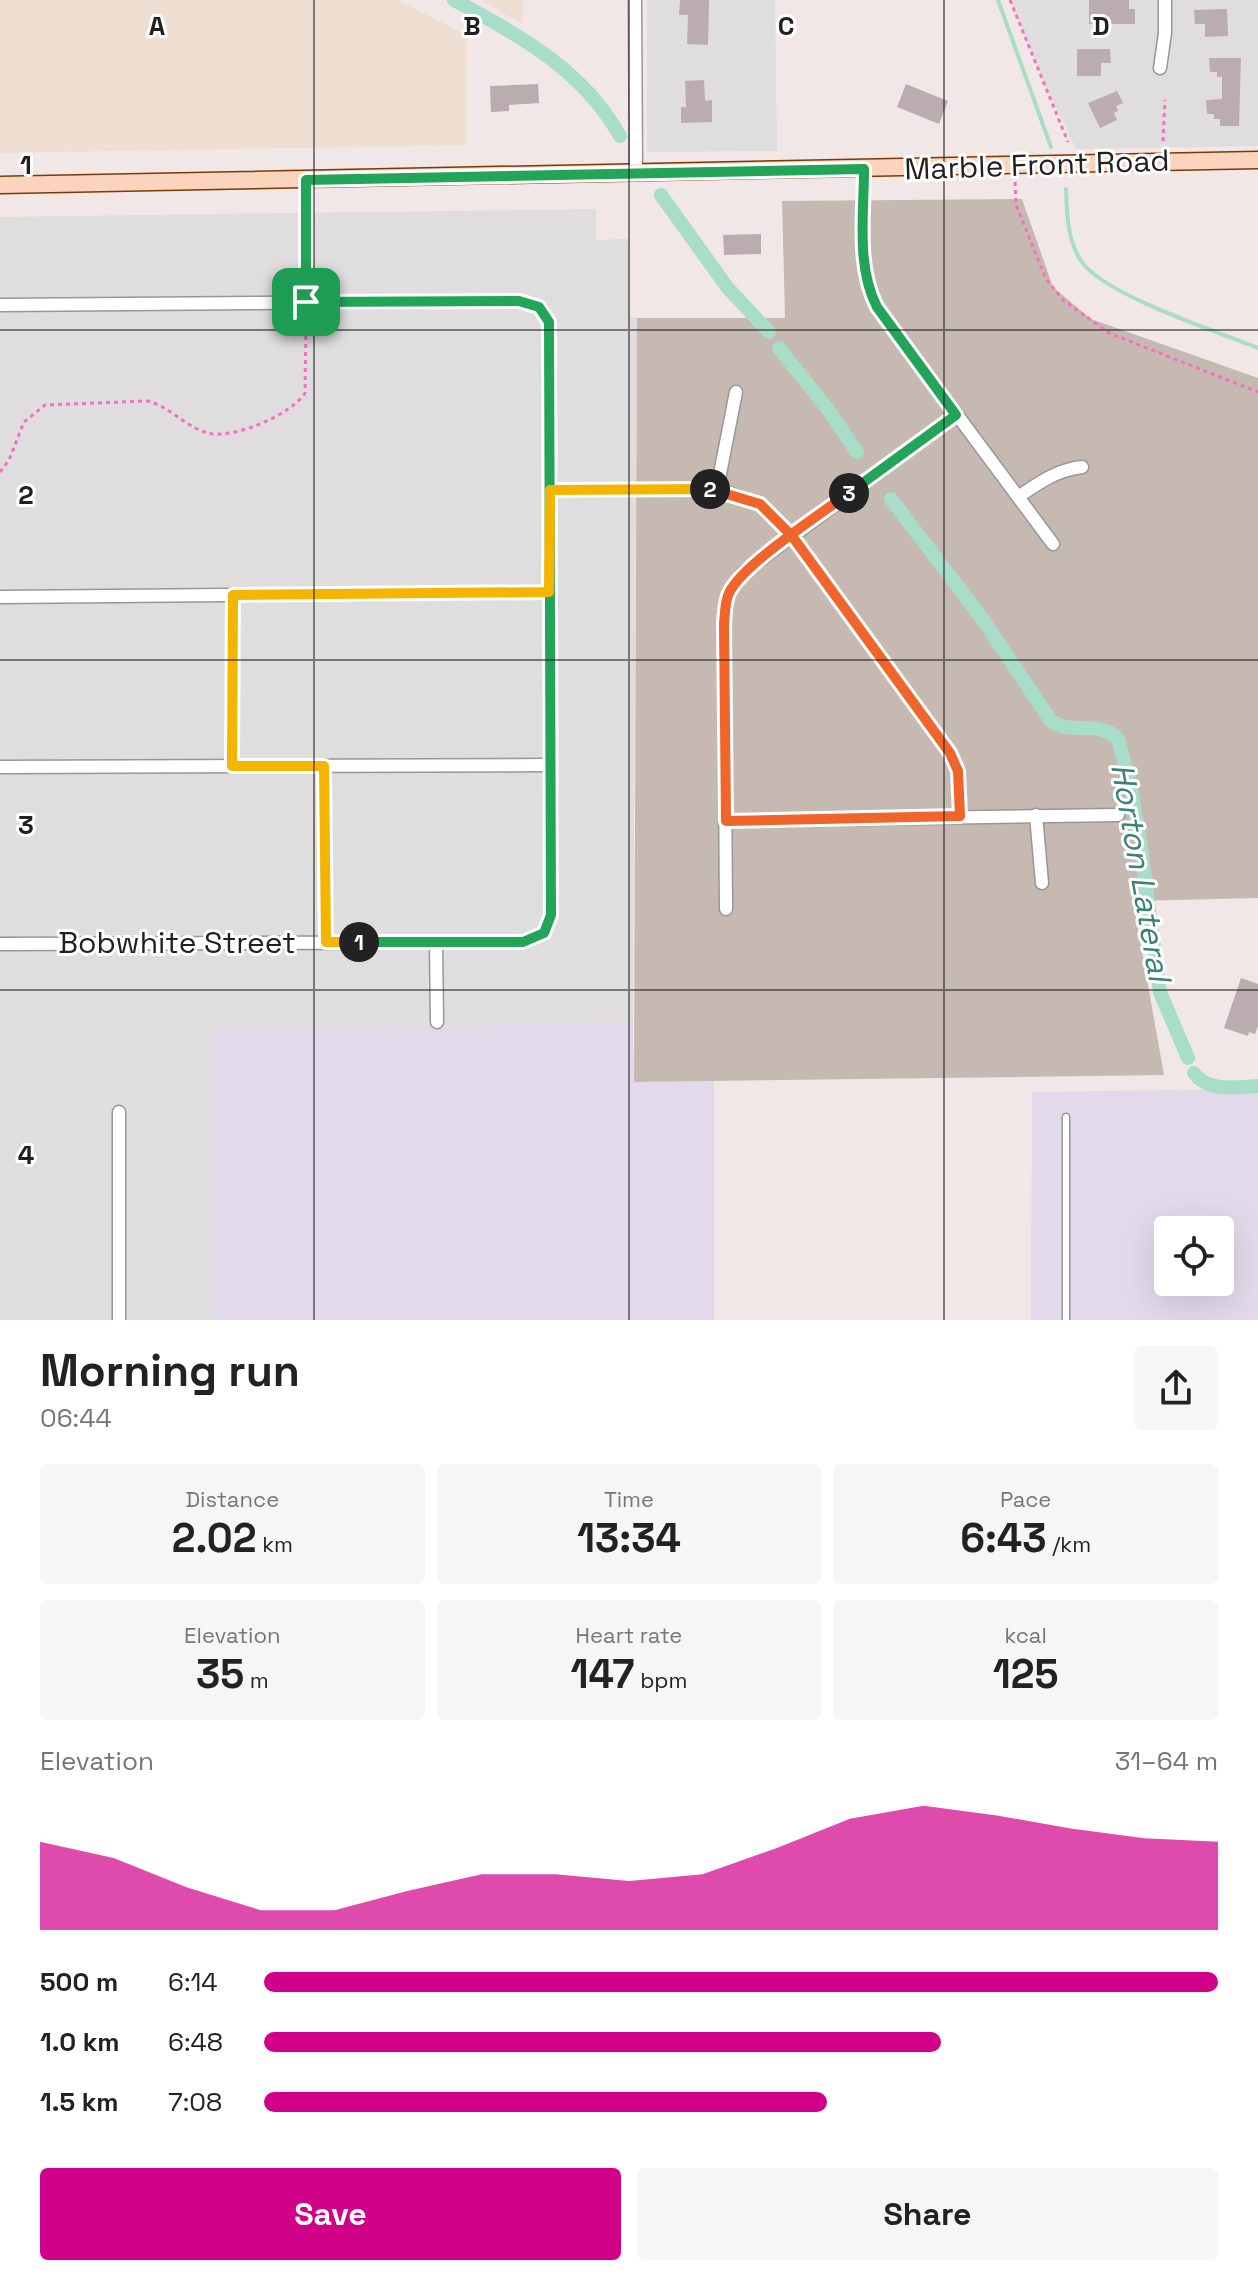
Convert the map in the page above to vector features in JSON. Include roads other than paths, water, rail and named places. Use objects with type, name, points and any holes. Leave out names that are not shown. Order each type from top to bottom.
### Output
[{"type":"street","points":[[635,0],[636,173]]},
{"type":"street","points":[[1160,68],[1165,33],[1165,0]]},
{"type":"street","name":"Marble Front Road","points":[[0,185],[1258,160]]},
{"type":"street","points":[[864,169],[864,272],[877,307],[1053,544]]},
{"type":"street","points":[[306,180],[306,308]]},
{"type":"street","points":[[0,305],[306,308],[519,301],[539,307],[549,322],[550,490],[549,765],[0,767]]},
{"type":"street","points":[[717,489],[736,392]]},
{"type":"street","points":[[726,909],[724,624],[728,594],[744,572],[956,415]]},
{"type":"street","points":[[1018,497],[1051,475],[1082,467]]},
{"type":"street","points":[[550,490],[628,491],[689,487],[717,489],[760,504],[792,536],[950,753],[958,771],[960,816]]},
{"type":"street","points":[[0,597],[549,592]]},
{"type":"street","points":[[232,766],[233,595]]},
{"type":"street","name":"Bobwhite Street","points":[[0,944],[523,942],[544,933],[551,915],[549,765]]},
{"type":"street","points":[[324,766],[326,942]]},
{"type":"street","points":[[1036,815],[1042,883]]},
{"type":"street","points":[[726,821],[1118,815]]},
{"type":"street","points":[[436,942],[437,1022]]},
{"type":"street","points":[[119,1112],[119,1320]]},
{"type":"lane","points":[[1066,1117],[1066,1320]]},
{"type":"waterway","name":"Horton Lateral","points":[[454,0],[548,56],[587,92],[605,112],[620,136]]},
{"type":"waterway","points":[[998,0],[1051,147]]},
{"type":"waterway","points":[[1066,189],[1073,244],[1081,261],[1093,274],[1112,287],[1162,311],[1258,348]]},
{"type":"waterway","name":"Horton Lateral","points":[[661,195],[727,287],[769,332]]},
{"type":"waterway","name":"Horton Lateral","points":[[779,348],[827,408],[857,452]]},
{"type":"waterway","name":"Horton Lateral","points":[[891,499],[981,617],[1051,721],[1068,727],[1102,730],[1118,739],[1140,841],[1160,992],[1188,1058]]},
{"type":"waterway","name":"Horton Lateral","points":[[1194,1073],[1207,1084],[1215,1086],[1258,1086]]}]
